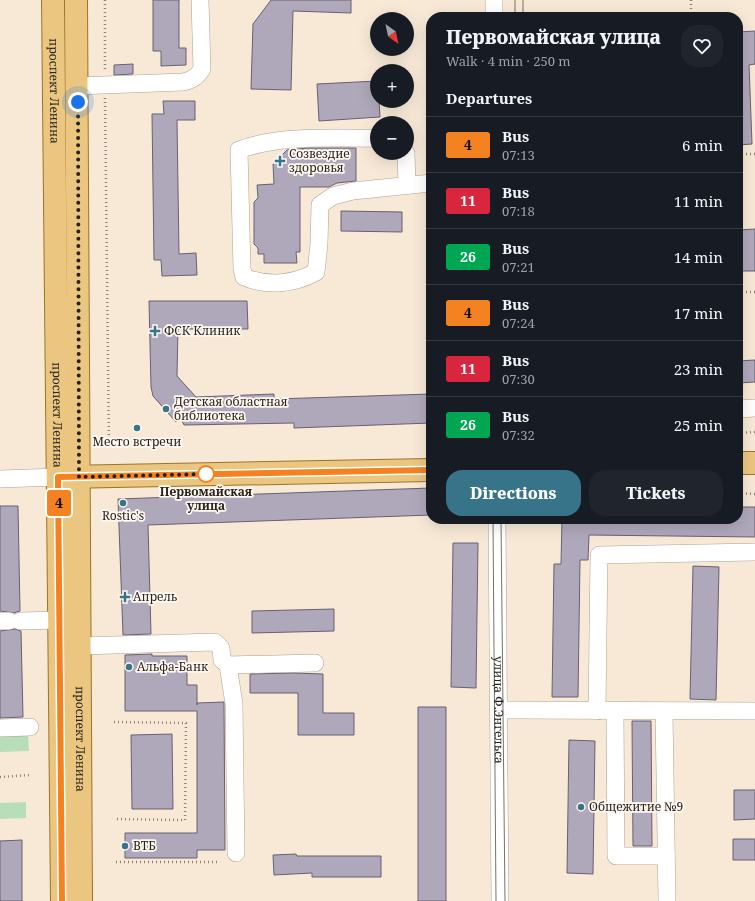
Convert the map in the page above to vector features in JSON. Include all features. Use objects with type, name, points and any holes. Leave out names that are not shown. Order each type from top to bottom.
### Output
[{"type":"main road","name":"проспект Ленина","points":[[53,0],[69,477],[80,646],[81,901]]},
{"type":"main road","name":"проспект Ленина","points":[[62,901],[60,620],[69,477],[77,86],[76,0]]},
{"type":"main road","points":[[743,463],[755,463]]},
{"type":"main road","points":[[69,477],[426,470]]},
{"type":"street","points":[[77,86],[183,82],[198,76],[202,69],[200,0]]},
{"type":"street","points":[[494,0],[494,12]]},
{"type":"street","points":[[370,138],[284,140],[258,143],[239,150],[242,269],[244,276],[255,281],[265,283],[284,282],[302,280],[316,272],[319,244],[320,205],[333,196],[353,191],[426,183]]},
{"type":"street","points":[[406,160],[407,185]]},
{"type":"street","points":[[743,409],[755,408]]},
{"type":"street","points":[[0,479],[69,477]]},
{"type":"street","name":"улица Ф.Энгельса","points":[[497,524],[500,901]]},
{"type":"street","points":[[597,711],[599,555],[755,552]]},
{"type":"street","points":[[10,621],[60,620]]},
{"type":"street","points":[[80,646],[215,642],[221,648],[222,660],[228,665],[315,663]]},
{"type":"street","points":[[228,665],[234,704],[236,853]]},
{"type":"street","points":[[499,710],[664,712],[755,711]]},
{"type":"street","points":[[615,711],[616,856],[666,856]]},
{"type":"street","points":[[664,712],[667,901]]},
{"type":"street","points":[[0,728],[30,727]]},
{"type":"path","points":[[105,0],[109,450]]},
{"type":"path","points":[[691,0],[691,12]]},
{"type":"path","points":[[743,154],[755,154]]},
{"type":"path","points":[[743,292],[755,292]]},
{"type":"path","points":[[743,433],[755,432]]},
{"type":"path","points":[[743,493],[755,494]]},
{"type":"path","points":[[114,722],[186,723],[185,820],[115,819]]},
{"type":"path","points":[[0,777],[30,776]]},
{"type":"path","points":[[116,862],[217,862]]},
{"type":"green space","points":[[28,734],[29,751],[0,752],[0,735]]},
{"type":"green space","points":[[26,802],[26,818],[0,819],[0,803]]},
{"type":"building","points":[[153,0],[179,0],[179,48],[186,48],[186,65],[161,66],[161,51],[153,51]]},
{"type":"building","points":[[271,0],[351,0],[351,13],[293,11],[291,90],[251,89],[253,24]]},
{"type":"building","points":[[755,31],[755,64],[749,65],[752,144],[743,145],[743,32]]},
{"type":"building","points":[[133,64],[133,74],[114,75],[114,65]]},
{"type":"building","points":[[370,81],[370,108],[379,108],[380,116],[319,121],[317,84]]},
{"type":"building","points":[[163,101],[195,101],[195,120],[177,120],[179,254],[196,253],[197,275],[162,276],[161,260],[154,260],[152,114],[164,114]]},
{"type":"building","points":[[308,148],[356,148],[356,181],[337,183],[329,187],[300,187],[300,252],[296,252],[297,263],[264,263],[264,254],[258,254],[258,248],[254,244],[254,202],[258,198],[257,185],[274,184],[273,164],[287,150]]},
{"type":"building","points":[[341,211],[402,212],[402,232],[341,231]]},
{"type":"building","points":[[755,229],[755,271],[743,271],[743,230]]},
{"type":"building","points":[[149,301],[247,301],[248,329],[178,329],[177,376],[196,397],[274,394],[274,399],[426,394],[426,423],[294,428],[294,423],[184,425],[180,417],[176,422],[153,396],[151,387]]},
{"type":"building","points":[[755,360],[755,382],[743,383],[743,361]]},
{"type":"building","points":[[426,488],[426,515],[148,525],[151,634],[123,635],[118,499]]},
{"type":"building","points":[[0,506],[18,506],[20,611],[14,613],[0,611]]},
{"type":"building","points":[[743,507],[755,507],[755,537],[589,535],[588,560],[580,560],[578,697],[552,697],[554,564],[561,564],[562,524],[743,524]]},
{"type":"building","points":[[453,543],[478,543],[476,688],[451,687]]},
{"type":"building","points":[[693,566],[719,567],[716,700],[690,699]]},
{"type":"building","points":[[334,609],[334,631],[252,633],[252,611]]},
{"type":"building","points":[[15,629],[21,631],[23,717],[0,718],[0,631]]},
{"type":"building","points":[[152,654],[152,656],[187,656],[187,685],[197,685],[197,703],[224,702],[225,850],[197,850],[197,858],[125,858],[125,833],[197,833],[197,711],[125,711],[125,655]]},
{"type":"building","points":[[250,674],[323,674],[323,713],[354,713],[354,735],[298,735],[298,693],[250,693]]},
{"type":"building","points":[[418,707],[446,707],[446,901],[418,901]]},
{"type":"building","points":[[632,721],[651,721],[652,846],[633,846]]},
{"type":"building","points":[[172,734],[173,809],[132,809],[131,735]]},
{"type":"building","name":"Общежитие №9","points":[[569,740],[595,741],[593,874],[567,873]]},
{"type":"building","points":[[734,790],[755,790],[755,819],[734,820]]},
{"type":"building","points":[[733,839],[755,839],[755,860],[733,860]]},
{"type":"building","points":[[22,840],[22,901],[0,901],[0,841]]},
{"type":"building","points":[[296,854],[297,856],[381,856],[381,877],[312,877],[312,873],[274,875],[273,855]]},
{"type":"tram line","points":[[515,0],[515,12]]},
{"type":"tram line","points":[[523,0],[523,12]]},
{"type":"tram line","points":[[493,524],[496,901]]},
{"type":"tram line","points":[[501,524],[505,901]]},
{"type":"bus line","name":"4","points":[[62,901],[58,477],[426,470]]},
{"type":"place","name":"Созвездие здоровья","points":[[280,161]]},
{"type":"place","name":"ФСК Клиник","points":[[155,331]]},
{"type":"place","name":"Детская областная библиотека","points":[[166,409]]},
{"type":"place","name":"Место встречи","points":[[137,428]]},
{"type":"place","name":"Первомайская улица","points":[[206,474]]},
{"type":"place","name":"Rostic's","points":[[123,503]]},
{"type":"place","name":"Апрель","points":[[125,597]]},
{"type":"place","name":"Альфа-Банк","points":[[129,667]]},
{"type":"place","name":"Общежитие №9","points":[[581,807]]},
{"type":"place","name":"ВТБ","points":[[125,846]]},
{"type":"route","points":[[78,102],[79,477],[206,474]]}]
